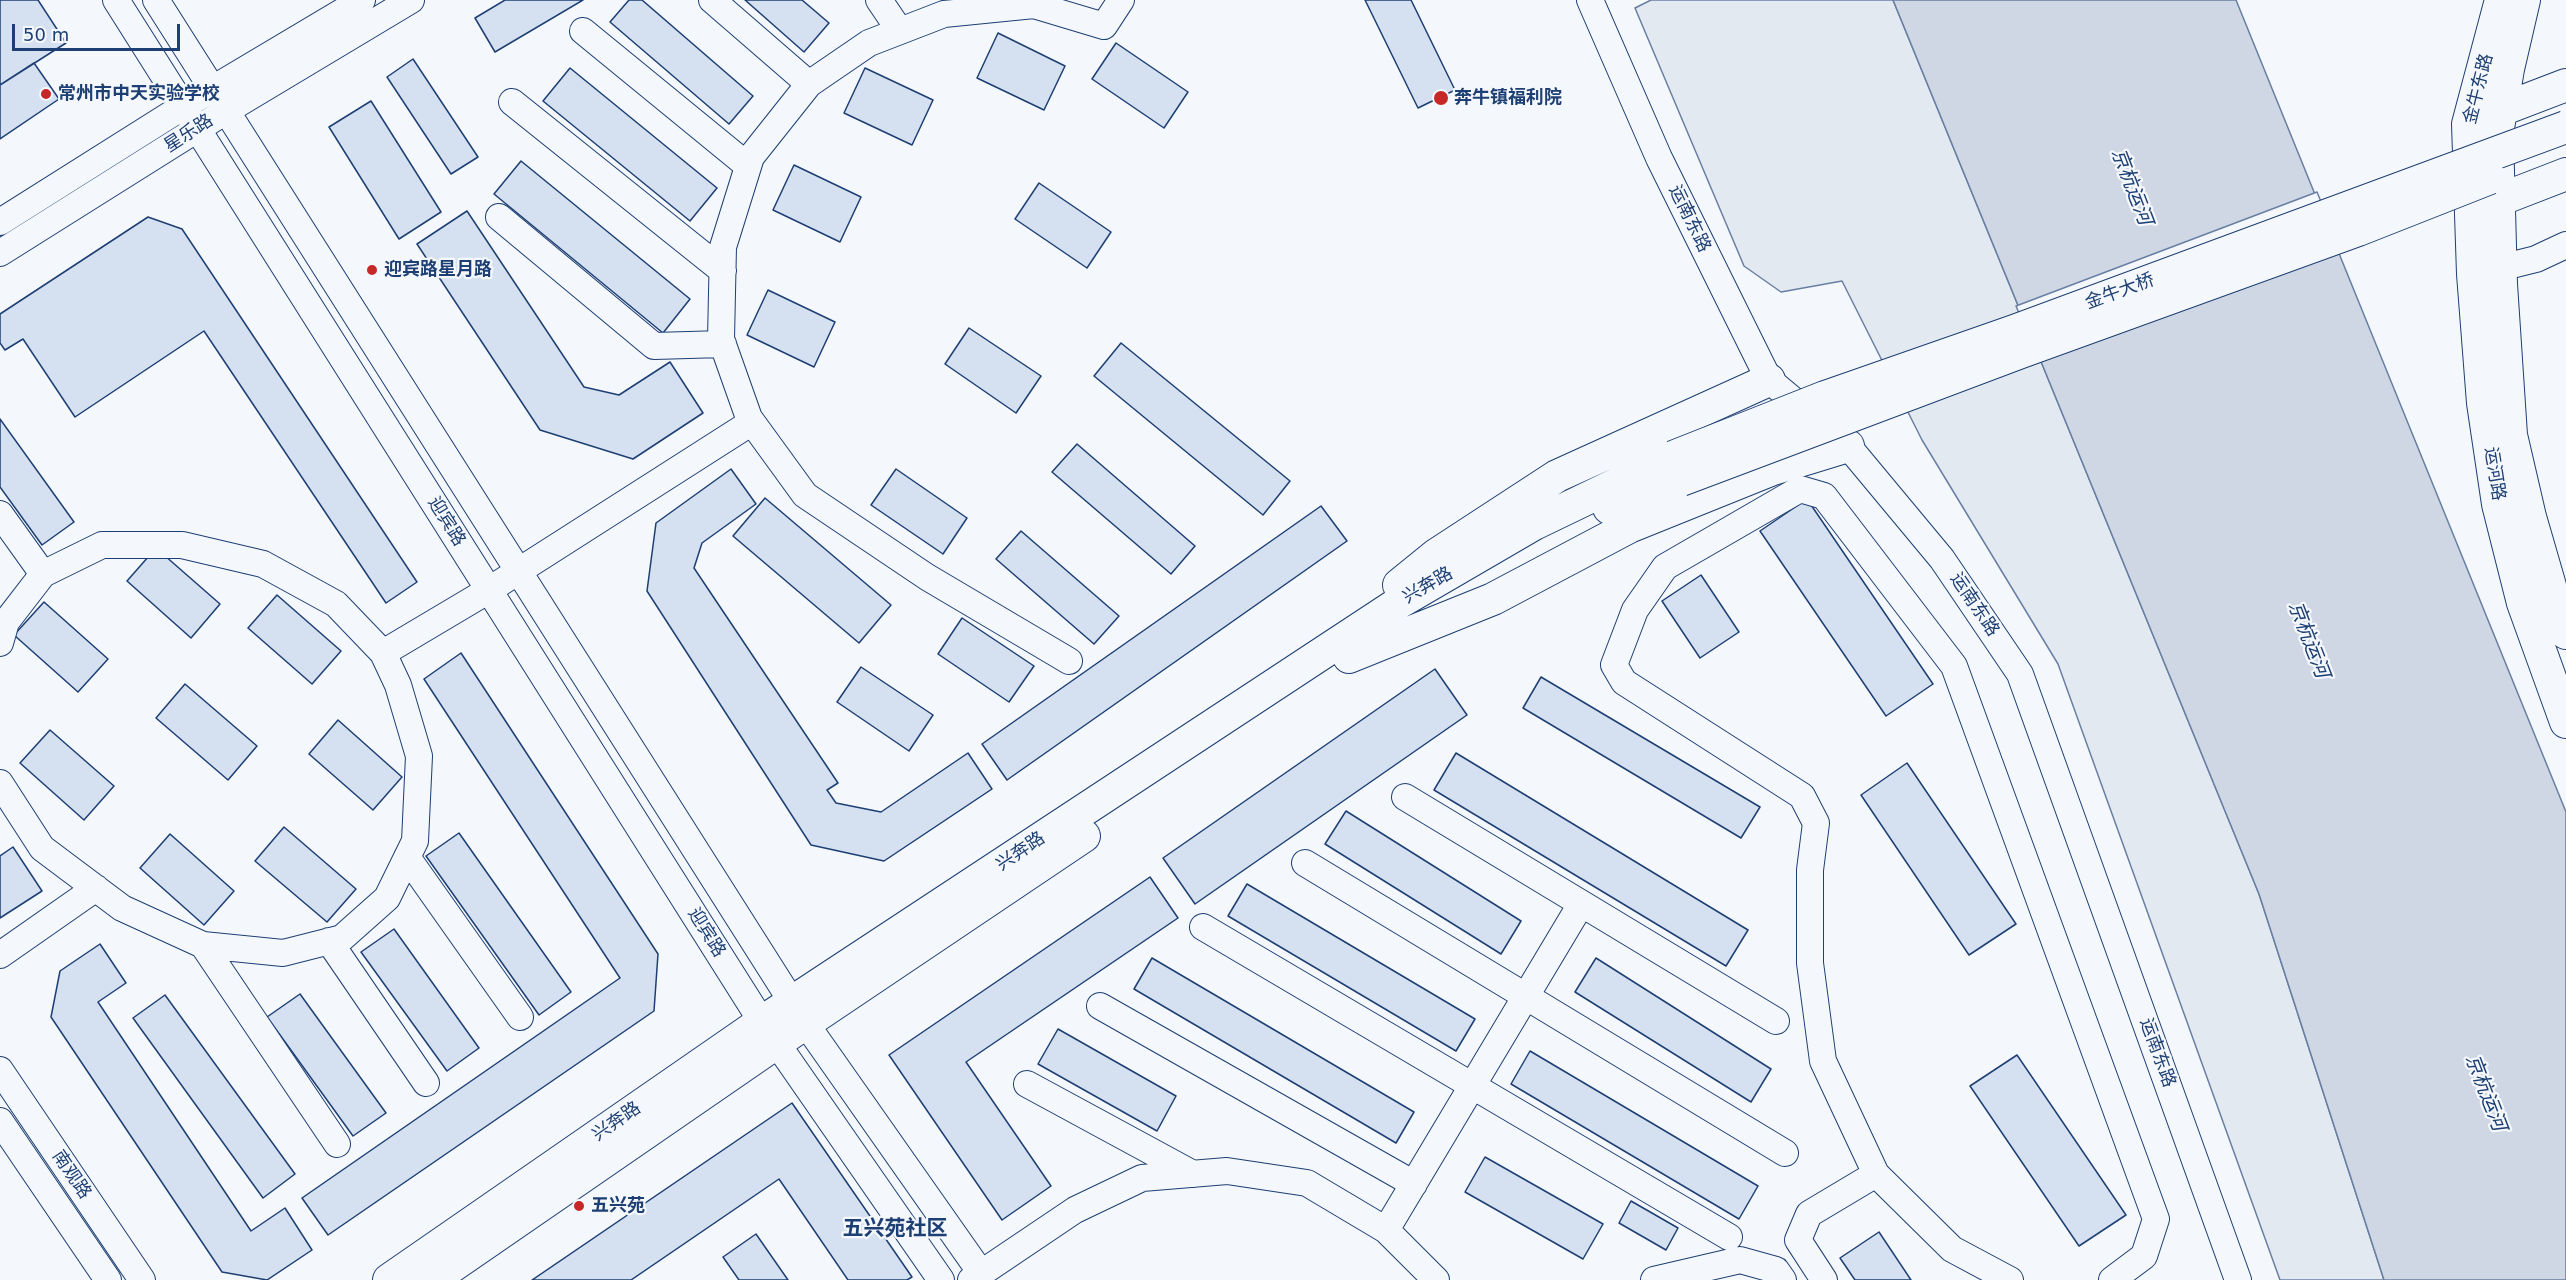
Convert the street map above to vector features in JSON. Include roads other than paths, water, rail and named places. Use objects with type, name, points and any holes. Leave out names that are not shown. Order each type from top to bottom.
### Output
[{"type":"main road","name":"金牛东路","points":[[2490,209],[2468,124],[2501,0]]},
{"type":"main road","name":"金牛东路","points":[[2490,209],[2500,115],[2524,0]]},
{"type":"main road","points":[[2500,115],[2566,85]]},
{"type":"main road","points":[[2468,124],[2566,96]]},
{"type":"main road","name":"金牛大桥","points":[[1677,468],[1825,397],[2025,327],[2566,127]]},
{"type":"main road","name":"金牛大桥","points":[[1677,468],[2021,352],[2358,230],[2566,149]]},
{"type":"main road","points":[[2490,209],[2566,174]]},
{"type":"main road","points":[[2490,209],[2566,184]]},
{"type":"main road","name":"运河路","points":[[2490,209],[2483,404],[2498,504],[2523,603],[2566,722]]},
{"type":"main road","name":"运河路","points":[[2487,272],[2511,435],[2530,517],[2566,633]]},
{"type":"main road","points":[[1343,650],[1376,603],[1436,555],[1557,476],[1769,380]]},
{"type":"main road","points":[[1343,650],[1493,599],[1629,527],[1773,469],[1848,446]]},
{"type":"main road","name":"兴奔路","points":[[388,1280],[769,1033],[1343,650],[1400,602],[1534,524],[1677,468]]},
{"type":"main road","points":[[432,1280],[769,1033]]},
{"type":"street","name":"迎宾路","points":[[116,0],[769,1033],[941,1280]]},
{"type":"street","name":"迎宾路","points":[[156,0],[799,1013],[976,1276]]},
{"type":"street","name":"星乐路","points":[[0,253],[198,129],[219,100],[362,0]]},
{"type":"street","name":"星乐路","points":[[0,222],[184,106],[219,100],[411,0]]},
{"type":"street","points":[[712,0],[809,84]]},
{"type":"street","points":[[879,0],[900,31]]},
{"type":"street","points":[[1069,661],[927,577],[805,495],[752,422],[721,339],[723,248],[751,157],[809,84],[869,43],[944,14],[1031,3],[1104,26],[1121,0]]},
{"type":"street","name":"运南东路","points":[[1590,0],[1659,158],[1769,380],[1848,446],[1942,559],[2020,674],[2238,1280]]},
{"type":"street","points":[[583,31],[748,166]]},
{"type":"street","points":[[512,102],[723,271]]},
{"type":"street","points":[[499,217],[654,346],[723,345]]},
{"type":"street","points":[[2487,272],[2536,259],[2566,245]]},
{"type":"street","points":[[383,653],[489,590],[752,422]]},
{"type":"street","points":[[2010,1280],[1952,1249],[1876,1174],[1823,1061],[1810,963],[1810,870],[1816,823],[1802,796],[1624,682],[1614,665],[1635,610],[1665,567],[1800,489],[1824,496],[1954,666],[2156,1219],[2144,1256],[2112,1280]]},
{"type":"street","points":[[0,514],[43,574]]},
{"type":"street","points":[[0,644],[6,622],[43,574],[102,545],[182,545],[263,564],[336,604],[383,653],[398,684],[419,756],[415,841],[387,898],[342,938],[283,953],[203,945],[122,908],[42,848],[0,783]]},
{"type":"street","points":[[1405,797],[1776,1021]]},
{"type":"street","points":[[407,857],[520,1017]]},
{"type":"street","points":[[1305,863],[1785,1153]]},
{"type":"street","points":[[0,955],[96,888]]},
{"type":"street","points":[[1386,1230],[1581,904]]},
{"type":"street","points":[[1203,927],[1729,1238]]},
{"type":"street","points":[[329,941],[426,1083]]},
{"type":"street","points":[[203,945],[337,1144]]},
{"type":"street","points":[[1100,1006],[1414,1184]]},
{"type":"street","name":"南观路","points":[[0,1070],[142,1280]]},
{"type":"street","points":[[1027,1084],[1193,1174]]},
{"type":"street","name":"南观路","points":[[0,1121],[108,1280]]},
{"type":"street","points":[[976,1276],[1075,1210],[1142,1178],[1227,1171],[1307,1183],[1386,1230],[1437,1280]]},
{"type":"street","points":[[1824,1280],[1798,1240],[1809,1214],[1876,1174]]},
{"type":"street","points":[[1667,1278],[1740,1260],[1776,1270],[1783,1280]]},
{"type":"water","name":"京杭运河","points":[[1893,0],[2236,0],[2566,812],[2566,1280],[2384,1280],[2259,894]]},
{"type":"place","name":"常州市中天实验学校","points":[[46,94]]},
{"type":"place","name":"奔牛镇福利院","points":[[1441,98]]},
{"type":"place","name":"迎宾路星月路","points":[[372,270]]},
{"type":"place","name":"五兴苑","points":[[579,1206]]},
{"type":"district","name":"五兴苑社区","points":[[895,1230]]}]
